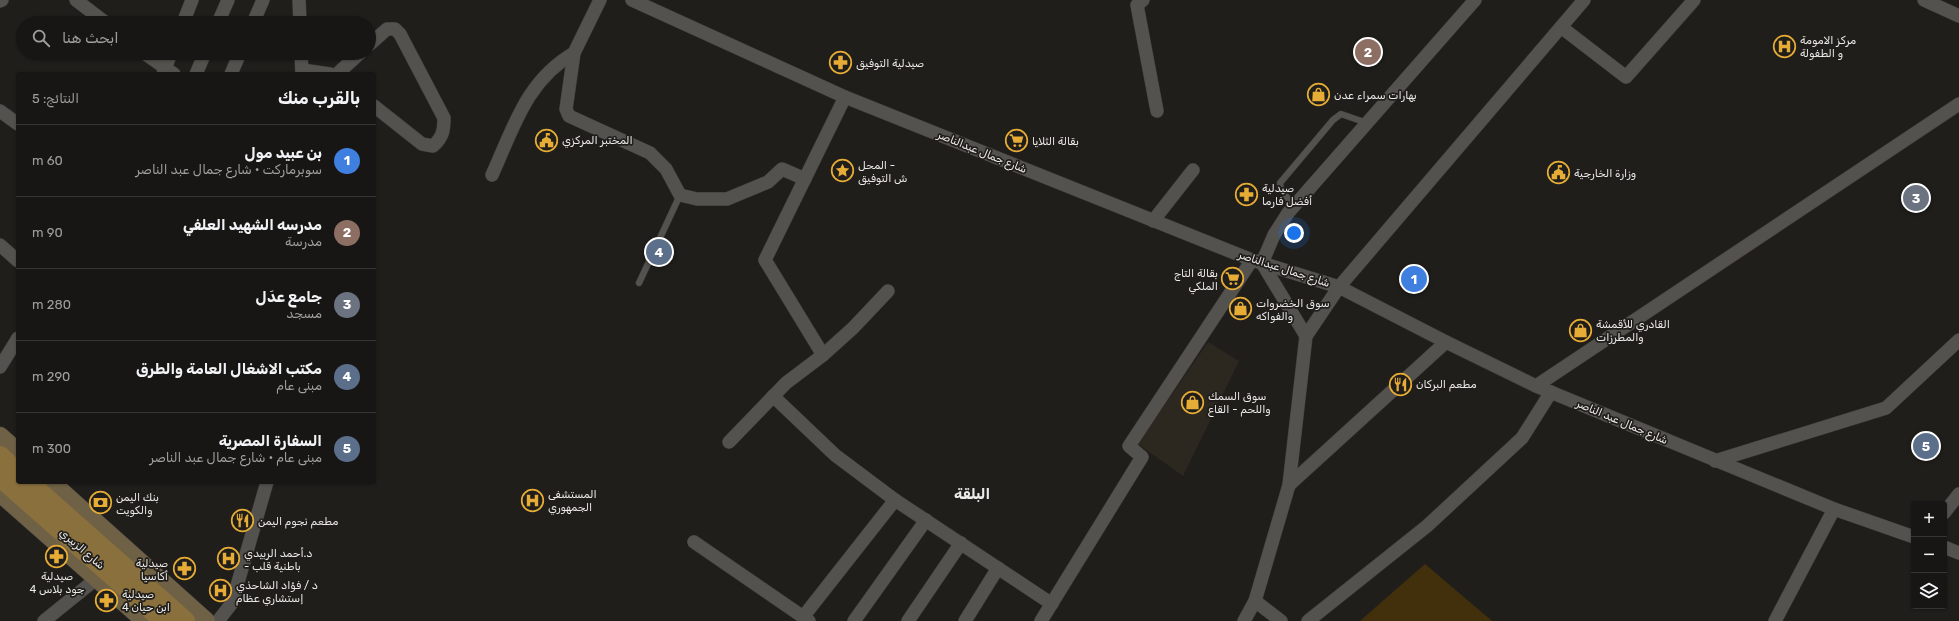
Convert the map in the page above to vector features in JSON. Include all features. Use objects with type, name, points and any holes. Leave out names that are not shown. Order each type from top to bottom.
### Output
[{"type":"main road","points":[[0,436],[16,450]]},
{"type":"main road","points":[[0,456],[16,471]]},
{"type":"main road","name":"شارع الزبيري","points":[[0,477],[164,621]]},
{"type":"main road","name":"شارع الزبيري","points":[[30,484],[185,621]]},
{"type":"main road","points":[[53,484],[206,621]]},
{"type":"main road","name":"شارع الزبيري","points":[[0,493],[145,621]]},
{"type":"street","points":[[76,0],[97,16]]},
{"type":"street","points":[[186,16],[192,0]]},
{"type":"street","points":[[221,16],[228,0]]},
{"type":"street","points":[[256,16],[263,0]]},
{"type":"street","points":[[299,0],[300,16]]},
{"type":"street","points":[[600,0],[574,53],[566,109],[568,116],[650,153],[666,169],[680,195],[697,199],[727,199],[768,182],[782,169],[805,179]]},
{"type":"street","name":"شارع جمال عبدالناصر","points":[[632,0],[845,97],[1257,262],[1339,287]]},
{"type":"street","points":[[1143,0],[1137,5],[1157,111]]},
{"type":"street","points":[[1041,621],[1142,457],[1129,446],[1257,262],[1274,235],[1294,207],[1475,0]]},
{"type":"street","points":[[1244,621],[1256,601],[1289,485],[1306,336],[1339,287],[1584,0]]},
{"type":"street","points":[[1561,27],[1626,77],[1694,0]]},
{"type":"street","points":[[1924,0],[1959,16]]},
{"type":"street","points":[[376,39],[387,29],[395,29],[400,34],[444,118],[444,128],[441,139],[433,146],[422,144],[376,108]]},
{"type":"street","points":[[492,175],[530,93],[547,73],[574,53]]},
{"type":"street","points":[[152,60],[167,72],[170,60]]},
{"type":"street","points":[[197,72],[202,60]]},
{"type":"street","points":[[233,72],[237,60]]},
{"type":"street","points":[[301,60],[302,72]]},
{"type":"street","points":[[339,72],[352,60]]},
{"type":"street","points":[[822,355],[765,260],[845,97]]},
{"type":"street","points":[[1536,386],[1959,104]]},
{"type":"street","points":[[0,111],[16,123]]},
{"type":"street","points":[[1153,221],[1192,170]]},
{"type":"street","points":[[0,244],[16,257]]},
{"type":"street","points":[[1257,262],[1306,336]]},
{"type":"street","name":"شارع جمال عبد الناصر","points":[[1339,287],[1536,386],[1834,509],[1911,536]]},
{"type":"street","points":[[729,442],[786,383],[853,328],[888,291]]},
{"type":"street","points":[[1715,461],[1886,408],[1959,340]]},
{"type":"street","points":[[0,367],[16,341]]},
{"type":"street","points":[[1289,485],[1446,342]]},
{"type":"street","points":[[1308,621],[1427,526],[1522,438],[1551,392]]},
{"type":"street","points":[[773,396],[836,455],[895,500],[1052,604]]},
{"type":"street","points":[[218,621],[232,603],[263,485]]},
{"type":"street","points":[[1947,510],[1959,494]]},
{"type":"street","points":[[694,542],[806,619],[895,500]]},
{"type":"street","points":[[1776,621],[1834,509]]},
{"type":"street","points":[[854,621],[926,520]]},
{"type":"street","points":[[908,621],[960,543]]},
{"type":"street","points":[[1947,548],[1959,553]]},
{"type":"street","points":[[965,621],[998,568]]},
{"type":"street","points":[[44,621],[96,578]]},
{"type":"street","points":[[1256,601],[1281,621]]},
{"type":"lane","points":[[1294,207],[1280,189],[1280,182],[1333,120],[1341,114],[1368,123]]},
{"type":"lane","points":[[639,283],[680,195]]},
{"type":"shaded area","name":"سوق السمك واللحم - القاع","points":[[1208,342],[1239,361],[1183,476],[1138,444]]},
{"type":"shaded area","points":[[1425,564],[1492,621],[1360,621]]},
{"type":"place","name":"مركز الامومة و الطفولة","points":[[1785,46]]},
{"type":"place","name":"مدرسه الشهيد العلفي","points":[[1368,52]]},
{"type":"place","name":"صيدلية التوفيق","points":[[840,63]]},
{"type":"place","name":"بهارات سمراء عدن","points":[[1319,95]]},
{"type":"place","name":"المختبر المركزي","points":[[546,140]]},
{"type":"place","name":"بقالة الثلايا","points":[[1016,141]]},
{"type":"place","name":"المحل - ش التوفيق","points":[[842,171]]},
{"type":"place","name":"وزارة الخارجية","points":[[1559,173]]},
{"type":"place","name":"صيدلية أفضل فارما","points":[[1247,194]]},
{"type":"place","name":"جامع عدَل","points":[[1916,198]]},
{"type":"place","name":"مكتب الاشغال العامة والطرق","points":[[659,252]]},
{"type":"place","name":"بقالة التاج الملكي","points":[[1233,279]]},
{"type":"place","name":"بن عبيد مول","points":[[1414,279]]},
{"type":"place","name":"سوق الخضروات والفواكه","points":[[1240,309]]},
{"type":"place","name":"القادري للأقمشة والمطرزات","points":[[1580,330]]},
{"type":"place","name":"مطعم البركان","points":[[1401,384]]},
{"type":"place","name":"سوق السمك واللحم - القاع","points":[[1193,402]]},
{"type":"place","name":"السفارة المصرية","points":[[1926,446]]},
{"type":"place","name":"المستشفى الجمهوري","points":[[532,500]]},
{"type":"place","name":"بنك اليمن والكويت","points":[[101,503]]},
{"type":"place","name":"مطعم نجوم اليمن","points":[[243,521]]},
{"type":"place","name":"صيدلية جود بلاس 4","points":[[57,556]]},
{"type":"place","name":"د.أحمد الربيدي - باطنية قلب","points":[[228,559]]},
{"type":"place","name":"صيدلية أكاسيا","points":[[184,569]]},
{"type":"place","name":"د / فؤاد الشاحذي إستشاري عظام","points":[[221,591]]},
{"type":"place","name":"صيدلية ابن حيان 4","points":[[107,600]]},
{"type":"district","name":"البلقة","points":[[972,494]]}]
